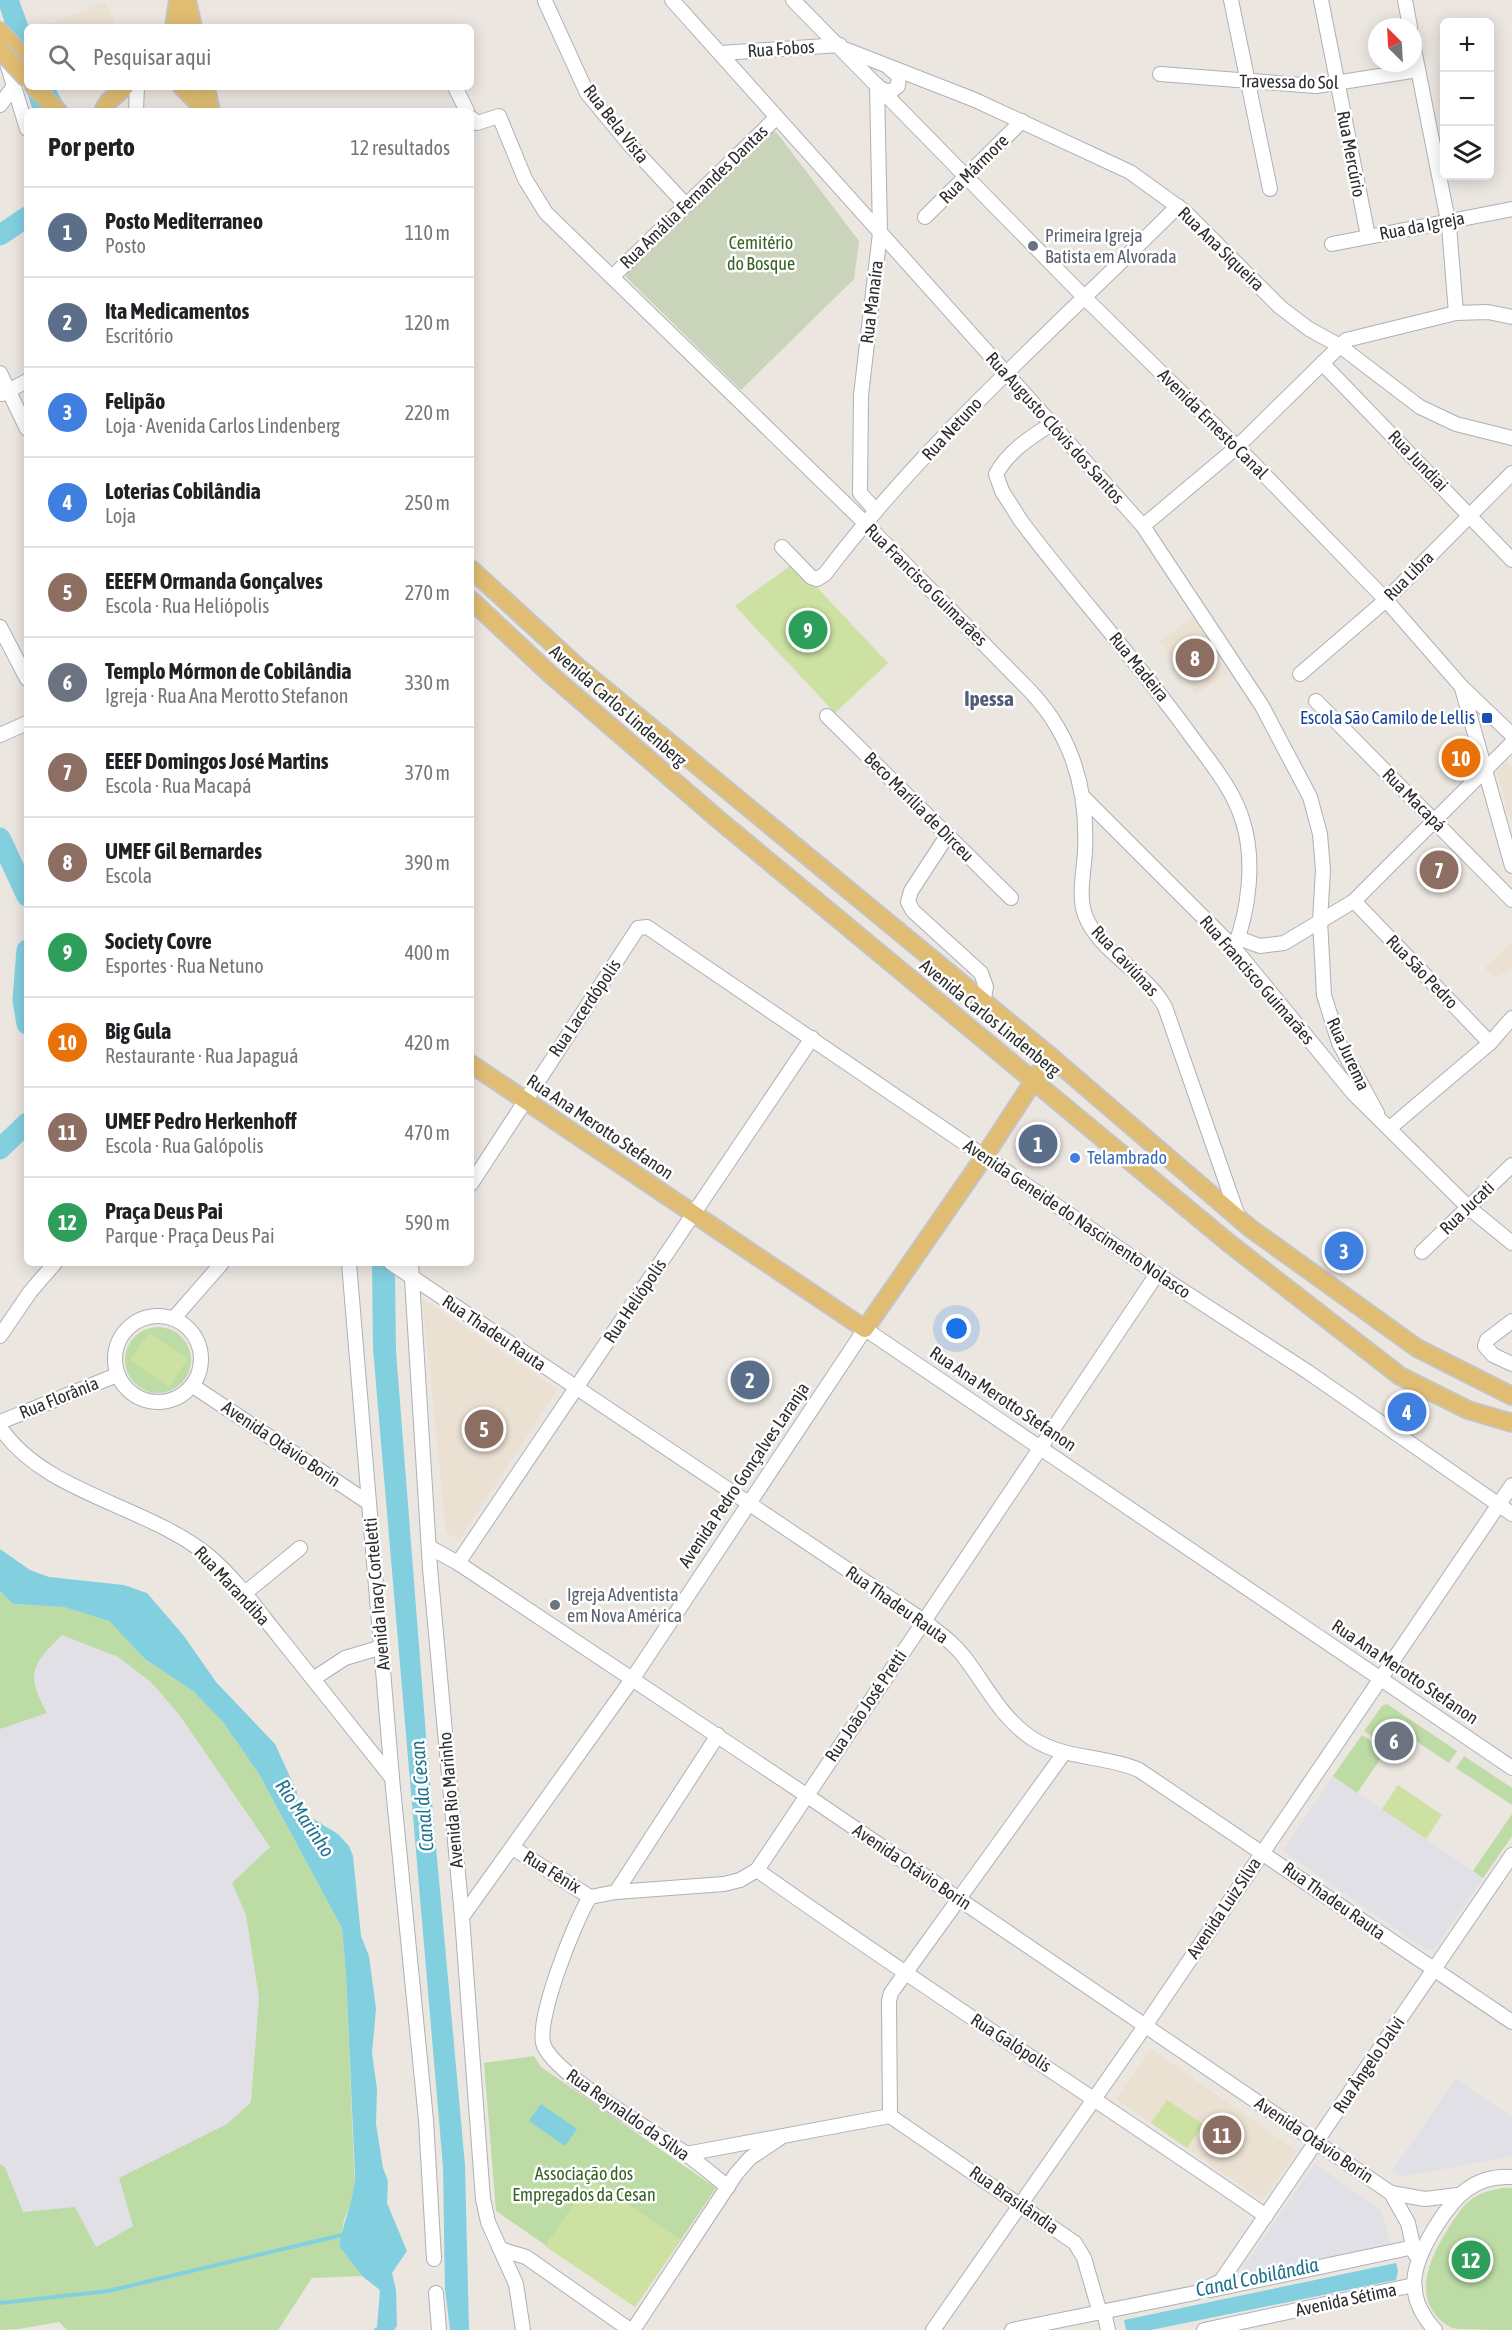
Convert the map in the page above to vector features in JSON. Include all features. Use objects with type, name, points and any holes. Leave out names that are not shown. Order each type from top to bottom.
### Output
[{"type":"main road","points":[[174,24],[178,0]]},
{"type":"main road","points":[[187,0],[191,24]]},
{"type":"main road","points":[[0,31],[24,58]]},
{"type":"main road","points":[[0,50],[20,83]]},
{"type":"main road","points":[[37,90],[55,108]]},
{"type":"main road","points":[[53,90],[69,108]]},
{"type":"main road","points":[[106,108],[109,101],[122,90]]},
{"type":"main road","points":[[185,90],[203,108]]},
{"type":"main road","points":[[207,90],[210,108]]},
{"type":"main road","name":"Avenida Carlos Lindenberg","points":[[474,572],[579,668],[1050,1056],[1239,1219],[1417,1348],[1512,1396]]},
{"type":"main road","name":"Avenida Carlos Lindenberg","points":[[474,603],[550,674],[710,812],[1230,1244],[1400,1376],[1468,1410],[1512,1423]]},
{"type":"main road","name":"Avenida Pedro Gonçalves Laranja","points":[[865,1329],[984,1157],[1050,1056]]},
{"type":"main road","name":"Rua Ana Merotto Stefanon","points":[[474,1066],[865,1329]]},
{"type":"street","name":"Rua Augusto Clóvis dos Santos","points":[[672,0],[722,53],[1050,425],[1143,526],[1262,705],[1310,797],[1320,834],[1323,870],[1320,920]]},
{"type":"street","points":[[1231,0],[1270,189]]},
{"type":"street","name":"Rua Mercúrio","points":[[1321,0],[1368,236]]},
{"type":"street","points":[[1405,0],[1408,18]]},
{"type":"street","name":"Rua Bela Vista","points":[[545,1],[587,93],[630,145],[685,204]]},
{"type":"street","name":"Avenida Ernesto Canal","points":[[797,1],[824,32],[1085,298],[1237,447],[1386,600],[1461,686],[1512,735]]},
{"type":"street","points":[[0,42],[20,83],[24,109]]},
{"type":"street","name":"Rua Fobos","points":[[722,53],[839,46]]},
{"type":"street","name":"Avenida Ernesto Canal","points":[[839,46],[857,56],[892,69]]},
{"type":"street","points":[[898,86],[899,76],[892,69],[883,69],[877,74],[876,81],[879,88],[888,92],[898,86],[909,78],[918,78]]},
{"type":"street","name":"Rua Ana Siqueira","points":[[892,69],[1022,121],[1119,166],[1178,206],[1280,307],[1309,329],[1340,346],[1420,407],[1456,424],[1512,438]]},
{"type":"street","name":"Travessa do Sol","points":[[1160,74],[1248,82],[1337,84],[1406,72]]},
{"type":"street","points":[[1418,72],[1448,220],[1456,313]]},
{"type":"street","points":[[0,105],[20,83]]},
{"type":"street","name":"Avenida Ernesto Canal","points":[[898,86],[898,101],[908,118]]},
{"type":"street","name":"Rua Manaíra","points":[[876,511],[860,493],[861,395],[880,232],[879,88]]},
{"type":"street","points":[[136,108],[137,90]]},
{"type":"street","points":[[456,90],[466,108]]},
{"type":"street","name":"Rua Francisco Guimarães","points":[[474,120],[477,123],[499,116],[534,198],[546,213],[864,522],[1046,709],[1069,748],[1084,798],[1236,943],[1353,1093]]},
{"type":"street","name":"Rua Amália Fernandes Dantas","points":[[612,277],[685,204],[777,118]]},
{"type":"street","name":"Rua Mármore","points":[[925,218],[1022,121]]},
{"type":"street","name":"Rua Netuno","points":[[782,547],[811,577],[817,579],[825,574],[864,522],[1004,373],[1085,298],[1178,206]]},
{"type":"street","name":"Rua da Igreja","points":[[1332,244],[1512,209]]},
{"type":"street","points":[[1143,526],[1237,447],[1340,346],[1357,335],[1456,313],[1488,312],[1512,317]]},
{"type":"street","name":"Rua Jundiai","points":[[1322,363],[1512,560]]},
{"type":"street","points":[[0,373],[4,393],[24,424]]},
{"type":"street","points":[[4,393],[24,383]]},
{"type":"street","name":"Rua Madeira","points":[[1050,425],[1015,450],[996,474],[1006,499],[1021,521],[1160,692],[1227,786],[1243,821],[1249,851],[1247,888],[1236,943]]},
{"type":"street","name":"Rua Libra","points":[[1300,674],[1386,600],[1512,473]]},
{"type":"street","points":[[0,627],[24,673]]},
{"type":"street","points":[[1461,686],[1512,866]]},
{"type":"street","name":"Rua Macapá","points":[[1316,701],[1512,900]]},
{"type":"street","name":"Beco Marília de Dirceu","points":[[827,716],[1011,898]]},
{"type":"street","points":[[0,735],[24,724]]},
{"type":"street","points":[[1236,943],[1260,946],[1284,944],[1354,901],[1512,743]]},
{"type":"street","name":"Rua Caviúnas","points":[[1084,798],[1086,828],[1082,900],[1086,918],[1096,934],[1155,991],[1167,1011],[1239,1219]]},
{"type":"street","points":[[947,836],[911,891],[908,902],[914,911],[981,973],[986,987],[983,1003]]},
{"type":"street","name":"Rua São Pedro","points":[[1354,901],[1490,1043]]},
{"type":"street","name":"Rua Jurema","points":[[1320,920],[1324,995],[1329,1019],[1339,1043],[1377,1113]]},
{"type":"street","name":"Avenida Geneide do Nascimento Nolasco","points":[[642,926],[649,928],[812,1038],[1157,1274],[1308,1372],[1512,1514]]},
{"type":"street","name":"Rua Lacerdópolis","points":[[474,1179],[638,928],[642,926]]},
{"type":"street","points":[[1390,1127],[1490,1043],[1512,1018]]},
{"type":"street","name":"Rua Heliópolis","points":[[458,1563],[812,1038]]},
{"type":"street","name":"Rua Jurema","points":[[1353,1093],[1377,1113],[1468,1207],[1512,1243]]},
{"type":"street","name":"Rua Jucati","points":[[1422,1252],[1512,1165]]},
{"type":"street","points":[[0,1336],[30,1292],[52,1266]]},
{"type":"street","points":[[174,1318],[219,1266]]},
{"type":"street","name":"Avenida Iracy Corteletti","points":[[349,1266],[405,1925],[426,2120],[434,2259]]},
{"type":"street","name":"Rua Thadeu Rauta","points":[[396,1266],[924,1622],[956,1648],[1014,1725],[1035,1740],[1064,1753],[1124,1764],[1139,1770],[1512,2022]]},
{"type":"street","name":"Avenida Rio Marinho","points":[[411,1266],[429,1547],[462,1917],[483,2199],[488,2222],[516,2284],[523,2330]]},
{"type":"street","points":[[412,1277],[419,1266]]},
{"type":"street","name":"Rua João José Pretti","points":[[757,1870],[1157,1274]]},
{"type":"street","points":[[149,1316],[174,1318],[193,1332],[198,1342],[201,1365],[193,1386],[171,1401],[145,1401],[123,1386],[117,1375],[115,1350],[127,1328],[149,1316]]},
{"type":"street","points":[[1512,1321],[1487,1340],[1485,1346],[1493,1355],[1512,1364]]},
{"type":"street","name":"Rua Ana Merotto Stefanon","points":[[865,1329],[1512,1768]]},
{"type":"street","name":"Avenida Pedro Gonçalves Laranja","points":[[462,1917],[633,1678],[865,1329]]},
{"type":"street","name":"Rua Florânia","points":[[0,1422],[117,1375]]},
{"type":"street","name":"Avenida Otávio Borin","points":[[193,1386],[369,1503]]},
{"type":"street","name":"Rua Marandiba","points":[[0,1427],[20,1452],[42,1468],[162,1524],[186,1538],[212,1559],[245,1593],[392,1778]]},
{"type":"street","name":"Avenida Luiz Silva","points":[[933,2330],[1145,2026],[1512,1485]]},
{"type":"street","name":"Avenida Otávio Borin","points":[[429,1547],[458,1563],[718,1735],[1391,2193],[1425,2199],[1458,2195]]},
{"type":"street","points":[[245,1593],[300,1548]]},
{"type":"street","points":[[313,1679],[345,1658],[381,1647]]},
{"type":"street","points":[[616,1892],[718,1735]]},
{"type":"street","points":[[686,2154],[890,2116],[889,2001],[904,1974],[1064,1753]]},
{"type":"street","name":"Rua Fênix","points":[[513,1848],[590,1897]]},
{"type":"street","name":"Rua Ângelo Dalvi","points":[[1231,2280],[1266,2216],[1512,1855]]},
{"type":"street","points":[[590,1897],[616,1892],[724,1884],[740,1880],[757,1870]]},
{"type":"street","name":"Rua Galópolis","points":[[757,1870],[904,1974],[1094,2097],[1266,2216]]},
{"type":"street","name":"Rua Reynaldo da Silva","points":[[590,1897],[571,1933],[542,2027],[545,2048],[561,2069],[686,2154],[728,2187]]},
{"type":"street","name":"Rua Brasilândia","points":[[890,2116],[1022,2204],[1079,2247],[1108,2330]]},
{"type":"street","points":[[500,2249],[526,2257],[632,2330],[750,2158],[780,2138]]},
{"type":"street","points":[[1430,2327],[1416,2299],[1414,2285],[1416,2262],[1421,2250],[1458,2195],[1479,2182],[1512,2177]]},
{"type":"street","name":"Avenida Otávio Borin","points":[[1391,2193],[1408,2223],[1416,2262]]},
{"type":"street","name":"Rua Ângelo Dalvi","points":[[1012,2330],[1203,2291],[1231,2280],[1414,2247]]},
{"type":"street","name":"Avenida Sétima","points":[[1204,2330],[1414,2285]]},
{"type":"street","points":[[436,2293],[439,2330]]},
{"type":"shaded area","points":[[105,2],[116,24],[51,24],[89,9],[88,6]]},
{"type":"shaded area","points":[[1196,615],[1227,674],[1196,694],[1160,641]]},
{"type":"shaded area","points":[[1506,762],[1512,767],[1512,824],[1497,771]]},
{"type":"shaded area","points":[[1512,942],[1512,969],[1495,978],[1484,968]]},
{"type":"shaded area","points":[[422,1298],[558,1389],[459,1540],[446,1532]]},
{"type":"shaded area","points":[[62,1634],[118,1657],[151,1682],[178,1713],[270,1848],[232,1883],[246,1915],[259,1998],[251,2102],[227,2124],[119,2178],[133,2226],[95,2247],[75,2207],[23,2212],[5,2167],[0,2164],[0,1729],[47,1713],[36,1693],[32,1675],[37,1660]]},
{"type":"shaded area","points":[[1333,1776],[1483,1878],[1434,1949],[1427,1950],[1284,1852]]},
{"type":"shaded area","points":[[1151,2049],[1297,2151],[1263,2201],[1116,2099]]},
{"type":"shaded area","points":[[1456,2079],[1512,2117],[1512,2156],[1401,2177],[1392,2171]]},
{"type":"shaded area","points":[[1315,2164],[1381,2210],[1391,2245],[1256,2274],[1242,2269]]},
{"type":"green space","name":"Cemitério do Bosque","points":[[773,131],[777,133],[859,241],[854,279],[741,390],[626,277],[628,266],[767,133]]},
{"type":"green space","points":[[794,563],[888,663],[835,713],[735,606]]},
{"type":"green space","points":[[158,1327],[170,1330],[181,1337],[188,1348],[191,1360],[188,1372],[181,1383],[170,1390],[158,1393],[146,1390],[135,1383],[128,1372],[125,1360],[128,1348],[135,1337],[146,1330]]},
{"type":"green space","points":[[149,1333],[188,1359],[169,1387],[130,1360]]},
{"type":"green space","points":[[0,1591],[13,1604],[64,1607],[109,1621],[145,1659],[193,1691],[223,1722],[259,1774],[342,1928],[355,2192],[344,2220],[339,2246],[362,2276],[312,2278],[278,2330],[67,2330],[59,2322],[0,2330],[0,2164],[5,2167],[23,2212],[75,2207],[96,2247],[133,2226],[119,2178],[227,2124],[251,2102],[259,1998],[246,1915],[232,1883],[270,1847],[178,1713],[151,1682],[118,1657],[62,1635],[44,1654],[35,1670],[36,1688],[47,1713],[0,1729]]},
{"type":"green space","points":[[1387,1704],[1457,1751],[1449,1763],[1390,1724],[1378,1740],[1364,1731],[1382,1706]]},
{"type":"green space","points":[[1362,1735],[1386,1751],[1357,1793],[1333,1776]]},
{"type":"green space","points":[[1464,1756],[1512,1788],[1512,1805],[1456,1768]]},
{"type":"green space","points":[[1398,1785],[1442,1815],[1426,1839],[1382,1809]]},
{"type":"green space","points":[[1512,1814],[1512,1836],[1483,1878],[1473,1871]]},
{"type":"green space","name":"Associação dos Empregados da Cesan","points":[[534,2056],[541,2067],[716,2188],[635,2307],[496,2211],[484,2063]]},
{"type":"green space","points":[[1167,2100],[1203,2124],[1187,2148],[1151,2123]]},
{"type":"green space","points":[[591,2179],[681,2240],[635,2307],[545,2246]]},
{"type":"green space","points":[[1503,2188],[1512,2188],[1512,2330],[1452,2328],[1439,2318],[1431,2307],[1427,2295],[1426,2282],[1433,2256],[1461,2209],[1476,2196]]},
{"type":"water","points":[[0,0],[19,0],[28,24],[24,24],[24,83],[0,8]]},
{"type":"water","points":[[26,90],[56,90],[66,108],[32,108]]},
{"type":"water","name":"Canal da Cesan","points":[[372,1266],[394,1266],[396,1351],[427,1748],[465,2165],[469,2330],[450,2330],[445,2289],[443,2167],[373,1349]]},
{"type":"water","points":[[0,1549],[30,1570],[49,1577],[124,1585],[147,1593],[184,1636],[216,1682],[275,1744],[297,1792],[297,1809],[338,1834],[349,1846],[353,1856],[361,1936],[369,1956],[376,2009],[372,2053],[377,2089],[376,2124],[383,2168],[388,2181],[387,2203],[407,2251],[392,2273],[396,2290],[397,2326],[394,2330],[373,2330],[377,2327],[380,2290],[362,2276],[339,2246],[353,2193],[355,2175],[342,1928],[259,1774],[223,1722],[193,1691],[145,1659],[109,1621],[64,1607],[13,1604],[0,1591]]},
{"type":"water","points":[[541,2104],[577,2129],[565,2146],[529,2121]]},
{"type":"water","points":[[1396,2263],[1398,2271],[1396,2280],[1151,2330],[1126,2330],[1124,2320]]},
{"type":"waterway","name":"Rio Marinho","points":[[0,235],[24,219]]},
{"type":"waterway","name":"Rio Marinho","points":[[0,838],[24,890]]},
{"type":"waterway","name":"Rio Marinho","points":[[24,988],[24,1006]]},
{"type":"waterway","name":"Rio Marinho","points":[[0,1149],[24,1126]]},
{"type":"waterway","points":[[0,2303],[108,2291],[346,2234]]},
{"type":"place","name":"Primeira Igreja Batista em Alvorada","points":[[1033,246]]},
{"type":"place","name":"Society Covre","points":[[808,630]]},
{"type":"place","name":"UMEF Gil Bernardes","points":[[1195,658]]},
{"type":"place","name":"Escola São Camilo de Lellis","points":[[1487,718]]},
{"type":"place","name":"Big Gula","points":[[1461,758]]},
{"type":"place","name":"EEEF Domingos José Martins","points":[[1439,870]]},
{"type":"place","name":"Posto Mediterraneo","points":[[1038,1144]]},
{"type":"place","name":"Telambrado","points":[[1075,1158]]},
{"type":"place","name":"Felipão","points":[[1344,1251]]},
{"type":"place","name":"Ita Medicamentos","points":[[750,1380]]},
{"type":"place","name":"Loterias Cobilândia","points":[[1407,1412]]},
{"type":"place","name":"EEEFM Ormanda Gonçalves","points":[[484,1429]]},
{"type":"place","name":"Igreja Adventista em Nova América","points":[[555,1605]]},
{"type":"place","name":"Templo Mórmon de Cobilândia","points":[[1394,1741]]},
{"type":"place","name":"UMEF Pedro Herkenhoff","points":[[1222,2135]]},
{"type":"place","name":"Praça Deus Pai","points":[[1471,2260]]},
{"type":"district","name":"Ipessa","points":[[989,699]]},
{"type":"water label","name":"Canal Cobilândia","points":[[1257,2277]]}]
